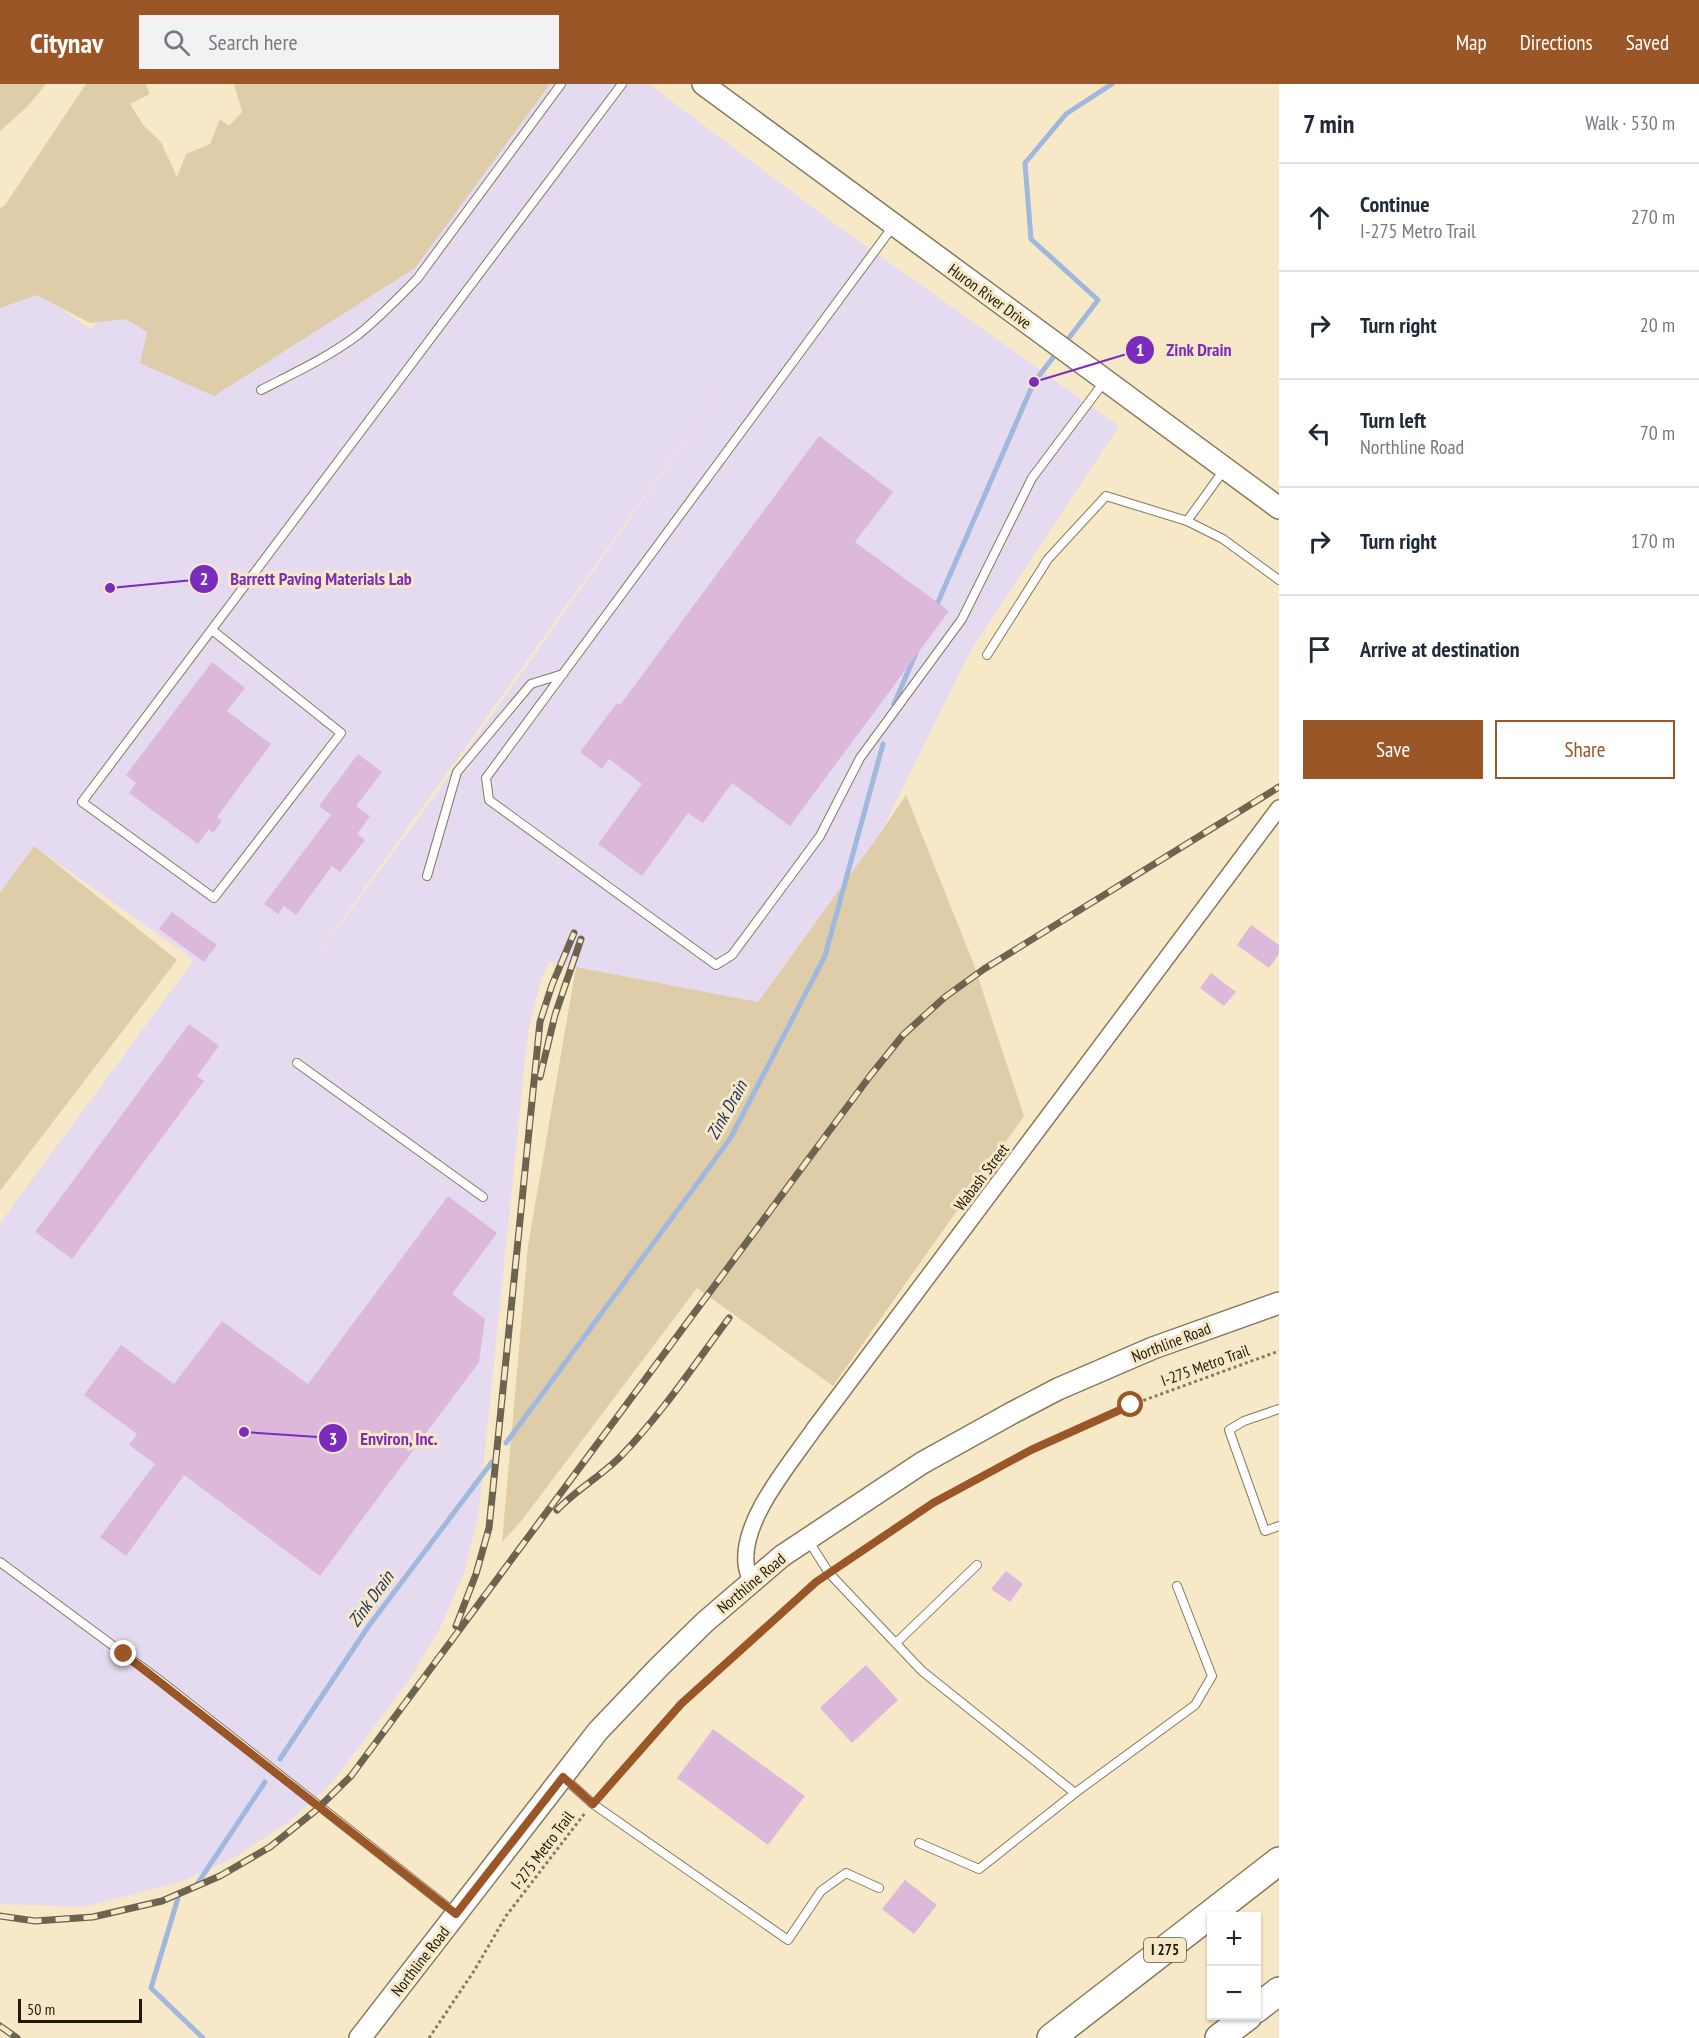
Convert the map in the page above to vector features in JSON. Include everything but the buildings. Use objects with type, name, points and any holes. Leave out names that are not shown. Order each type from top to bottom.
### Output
[{"type":"highway","name":"I 275","points":[[1051,2038],[1279,1861]]},
{"type":"highway","points":[[1261,2006],[1279,1991]]},
{"type":"highway","points":[[1219,2038],[1243,2020]]},
{"type":"street","name":"Huron River Drive","points":[[703,84],[1279,508]]},
{"type":"street","name":"Wabash Street","points":[[751,1581],[746,1564],[748,1541],[758,1512],[814,1429],[1279,808]]},
{"type":"street","name":"Northline Road","points":[[360,2038],[598,1731],[659,1667],[751,1581],[782,1556],[922,1463],[1058,1389],[1153,1348],[1279,1303]]},
{"type":"lane","points":[[261,390],[318,361],[358,334],[409,287],[561,84]]},
{"type":"lane","points":[[212,630],[341,733],[214,898],[82,802],[622,84]]},
{"type":"lane","points":[[894,225],[486,778],[489,800],[716,965],[732,955],[820,836],[860,758],[962,619],[1032,478],[1105,381]]},
{"type":"lane","points":[[1187,521],[1225,468]]},
{"type":"lane","points":[[987,655],[1048,559],[1106,496],[1187,521],[1223,539],[1279,580]]},
{"type":"lane","points":[[427,876],[457,772],[531,684],[562,674]]},
{"type":"lane","points":[[297,1063],[483,1197]]},
{"type":"lane","points":[[1279,1409],[1244,1421],[1229,1430],[1265,1531],[1279,1526]]},
{"type":"lane","points":[[807,1539],[829,1573],[922,1671],[1075,1793]]},
{"type":"lane","points":[[0,1562],[158,1679],[456,1914]]},
{"type":"lane","points":[[896,1643],[977,1565]]},
{"type":"lane","points":[[919,1843],[979,1869],[1075,1793],[1195,1705],[1212,1676],[1177,1586]]},
{"type":"lane","points":[[563,1777],[593,1804],[788,1940],[821,1891],[846,1873],[879,1888]]},
{"type":"path","name":"I-275 Metro Trail","points":[[429,2038],[474,1971],[507,1916],[593,1804],[681,1704],[816,1582],[933,1503],[1031,1450],[1131,1405],[1279,1351]]},
{"type":"shaded area","points":[[0,84],[46,84],[28,106],[0,131]]},
{"type":"shaded area","points":[[86,84],[146,84],[150,94],[130,104],[144,126],[161,142],[177,177],[186,154],[210,144],[220,119],[229,126],[242,112],[234,84],[550,84],[415,268],[214,396],[140,363],[147,332],[126,319],[90,323],[37,295],[0,308],[0,208],[5,205]]},
{"type":"shaded area","points":[[471,84],[649,84],[838,226],[1119,426],[970,652],[881,832],[758,1002],[549,962],[541,980],[528,1032],[478,1518],[464,1573],[439,1630],[409,1680],[331,1784],[291,1820],[237,1856],[181,1882],[84,1907],[0,1904],[0,1223],[194,960],[34,846],[0,893],[0,267],[1,265],[91,330],[241,123]],"holes":[[[727,381],[442,786],[319,953]]]},
{"type":"shaded area","points":[[906,795],[973,962],[1024,1116],[833,1386],[697,1288],[522,1520],[502,1542],[528,1246],[576,967],[758,1002]]},
{"type":"shaded area","points":[[34,846],[177,960],[0,1191],[0,893]]},
{"type":"waterway","name":"Zink Drain","points":[[1065,343],[1098,300],[1031,239],[1025,163],[1066,114],[1112,84]]},
{"type":"waterway","name":"Zink Drain","points":[[935,609],[1034,382],[1059,350]]},
{"type":"waterway","name":"Zink Drain","points":[[894,704],[916,653]]},
{"type":"waterway","name":"Zink Drain","points":[[506,1443],[730,1139],[825,956],[883,744]]},
{"type":"waterway","name":"Zink Drain","points":[[280,1759],[368,1627],[492,1462]]},
{"type":"waterway","name":"Zink Drain","points":[[196,1886],[265,1782]]},
{"type":"waterway","name":"Zink Drain","points":[[178,1898],[151,1988],[203,2038]]},
{"type":"railway","points":[[0,1916],[35,1921],[93,1917],[162,1901],[220,1876],[270,1847],[315,1811],[351,1776],[870,1076],[903,1035],[945,997],[984,969],[1279,787]]},
{"type":"railway","points":[[456,1626],[476,1574],[489,1528],[540,1022],[552,985],[574,933]]},
{"type":"railway","points":[[540,1077],[555,1015],[581,939]]},
{"type":"railway","points":[[557,1510],[613,1464],[635,1441],[729,1318]]},
{"type":"railway","points":[[0,2026],[17,2038]]},
{"type":"place","name":"Zink Drain","points":[[1034,382]]},
{"type":"place","name":"Barrett Paving Materials Lab","points":[[110,588]]},
{"type":"place","name":"Environ, Inc.","points":[[244,1432]]},
{"type":"route","points":[[124,1654],[456,1914],[563,1777],[593,1804],[681,1704],[816,1582],[933,1503],[1031,1450],[1131,1405]]}]
